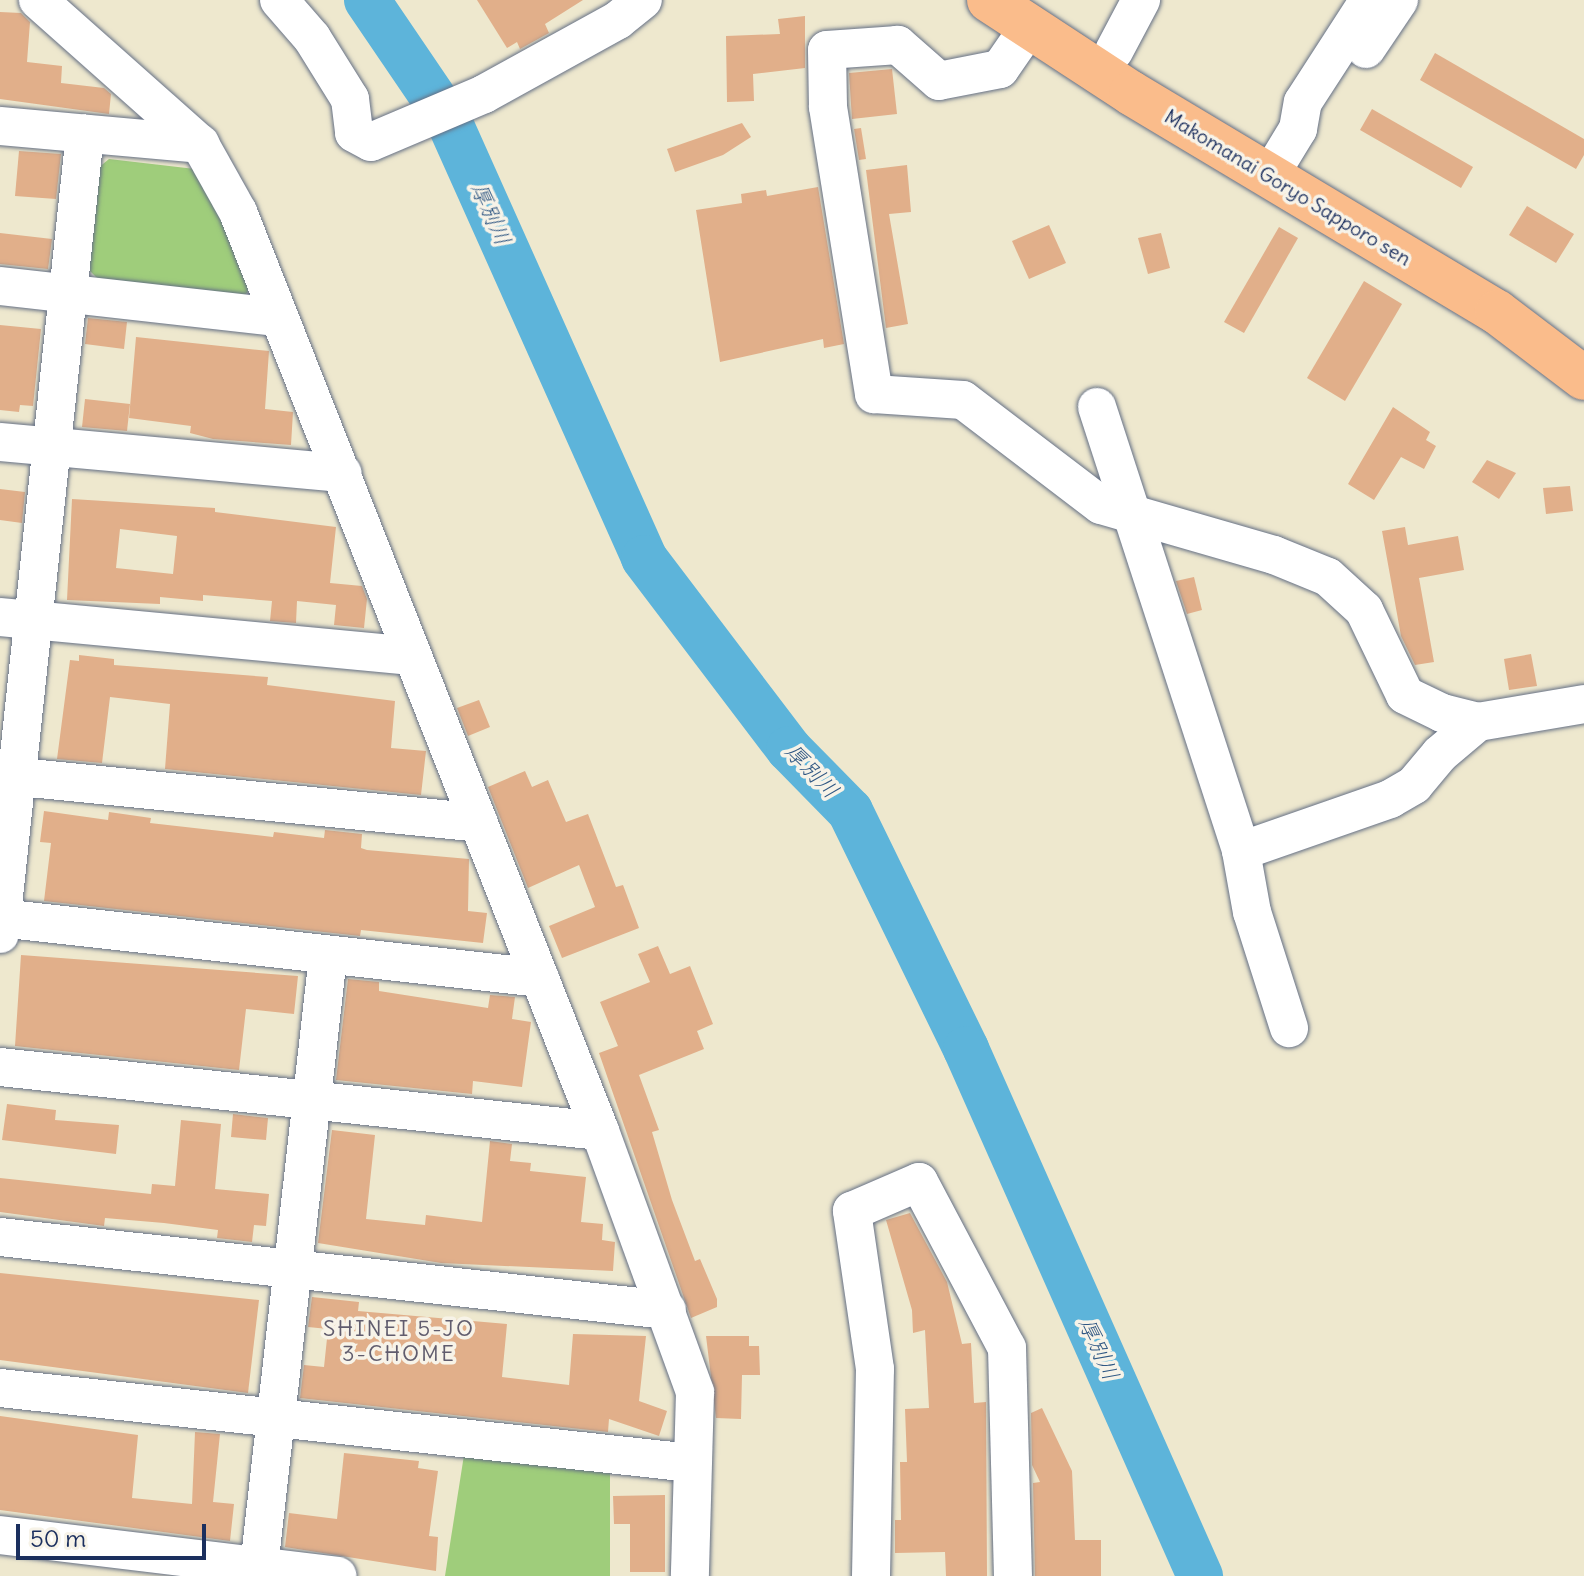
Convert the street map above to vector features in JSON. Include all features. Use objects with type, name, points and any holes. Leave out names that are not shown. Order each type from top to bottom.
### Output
[{"type":"main road","name":"Makomanai Goryo Sapporo sen","points":[[989,0],[1033,14],[1114,51],[1497,280],[1584,339]]},
{"type":"main road","name":"Makomanai Goryo Sapporo sen","points":[[1033,14],[1284,152],[1584,378]]},
{"type":"street","points":[[38,0],[200,144],[238,212],[343,473],[409,656],[479,823],[600,1131],[695,1392],[690,1576]]},
{"type":"street","points":[[279,0],[312,38],[350,99],[354,133],[371,142],[418,126],[484,94],[618,20],[643,0]]},
{"type":"street","points":[[1114,51],[1141,0]]},
{"type":"street","points":[[1284,152],[1303,102],[1369,0]]},
{"type":"street","points":[[1284,152],[1322,115],[1399,0]]},
{"type":"street","points":[[1033,14],[1000,69],[939,81],[898,45],[827,50],[828,107],[874,394],[963,400],[1101,505],[1274,555],[1328,577],[1364,610],[1405,695],[1442,713],[1478,722],[1584,704]]},
{"type":"street","points":[[0,126],[200,144]]},
{"type":"street","points":[[85,133],[56,447],[18,619],[1,924],[540,978]]},
{"type":"street","points":[[0,286],[278,317]]},
{"type":"street","points":[[1097,407],[1134,514],[1179,671],[1241,851],[1252,912],[1289,1028]]},
{"type":"street","points":[[0,442],[343,473]]},
{"type":"street","points":[[18,619],[409,656]]},
{"type":"street","points":[[1241,851],[1390,799],[1414,785],[1440,754],[1478,722]]},
{"type":"street","points":[[9,776],[479,823]]},
{"type":"street","points":[[259,1570],[296,1269],[328,956]]},
{"type":"street","points":[[0,1067],[600,1131]]},
{"type":"street","points":[[871,1576],[875,1369],[852,1211],[919,1182],[1007,1348],[1013,1576]]},
{"type":"street","points":[[0,1237],[667,1310]]},
{"type":"street","points":[[0,1388],[691,1463]]},
{"type":"street","points":[[0,1535],[259,1570],[338,1576]]},
{"type":"green space","points":[[109,159],[195,169],[256,279],[244,297],[100,281],[89,270],[97,169]]},
{"type":"green space","points":[[464,1455],[610,1472],[610,1576],[445,1576]]},
{"type":"building","points":[[477,0],[583,0],[545,24],[549,33],[520,49],[517,42],[507,48]]},
{"type":"building","points":[[0,12],[21,13],[30,22],[27,62],[62,66],[61,83],[104,88],[111,94],[109,114],[0,99]]},
{"type":"building","points":[[805,16],[805,68],[753,74],[754,101],[727,102],[726,36],[780,34],[778,19]]},
{"type":"building","points":[[1435,53],[1584,139],[1584,155],[1576,169],[1420,80]]},
{"type":"building","points":[[892,69],[897,114],[852,119],[849,73]]},
{"type":"building","points":[[1372,109],[1473,167],[1461,188],[1360,130]]},
{"type":"building","points":[[742,123],[751,137],[723,155],[675,172],[667,149]]},
{"type":"building","points":[[861,128],[866,159],[859,160],[854,129]]},
{"type":"building","points":[[19,151],[61,154],[56,199],[15,196]]},
{"type":"building","points":[[907,165],[911,212],[889,214],[908,324],[886,328],[866,170]]},
{"type":"building","points":[[818,187],[844,344],[824,348],[823,339],[720,362],[696,210],[742,203],[741,194],[766,190],[767,196]]},
{"type":"building","points":[[1527,206],[1574,234],[1556,263],[1509,235]]},
{"type":"building","points":[[1049,225],[1066,263],[1029,279],[1012,241]]},
{"type":"building","points":[[1279,227],[1298,238],[1244,333],[1224,322]]},
{"type":"building","points":[[0,233],[52,239],[48,269],[0,264]]},
{"type":"building","points":[[1161,233],[1170,268],[1148,274],[1138,238]]},
{"type":"building","points":[[1364,281],[1402,304],[1345,401],[1307,378]]},
{"type":"building","points":[[88,318],[127,322],[124,349],[85,344]]},
{"type":"building","points":[[0,325],[41,329],[33,406],[20,405],[19,412],[0,410]]},
{"type":"building","points":[[136,337],[269,351],[265,409],[293,412],[291,445],[213,439],[190,433],[191,426],[129,418]]},
{"type":"building","points":[[85,399],[130,404],[127,431],[82,427]]},
{"type":"building","points":[[1393,407],[1430,432],[1426,440],[1436,446],[1424,469],[1401,457],[1374,500],[1348,484]]},
{"type":"building","points":[[1487,460],[1516,473],[1499,499],[1472,482]]},
{"type":"building","points":[[1570,486],[1573,511],[1546,514],[1543,488]]},
{"type":"building","points":[[0,489],[25,492],[22,523],[0,520]]},
{"type":"building","points":[[72,499],[215,508],[215,512],[336,527],[330,583],[362,586],[367,599],[364,628],[334,625],[336,605],[297,601],[296,623],[270,621],[272,601],[203,595],[203,601],[160,597],[160,604],[67,600]],"holes":[[[120,529],[177,536],[173,574],[116,568]]]},
{"type":"building","points":[[1405,527],[1408,545],[1458,536],[1464,570],[1419,578],[1434,662],[1415,665],[1401,636],[1382,531]]},
{"type":"building","points":[[1194,577],[1202,610],[1187,614],[1176,581]]},
{"type":"building","points":[[1531,654],[1537,686],[1509,690],[1504,659]]},
{"type":"building","points":[[79,655],[114,659],[114,665],[268,677],[267,685],[395,701],[391,748],[426,751],[421,795],[165,769],[170,704],[110,697],[102,763],[57,759],[70,660],[79,661]]},
{"type":"building","points":[[479,700],[490,727],[468,736],[457,708]]},
{"type":"building","points":[[525,771],[532,787],[548,780],[566,822],[588,814],[616,887],[623,885],[639,928],[562,958],[549,926],[595,907],[579,865],[528,888],[488,787]]},
{"type":"building","points":[[44,811],[108,820],[109,812],[151,818],[150,823],[273,837],[274,832],[324,838],[325,830],[362,834],[361,848],[367,850],[469,859],[468,911],[487,913],[483,943],[361,930],[360,936],[44,901],[51,843],[40,842]]},
{"type":"building","points":[[658,946],[670,974],[690,966],[713,1024],[697,1031],[704,1049],[639,1075],[659,1130],[652,1132],[672,1200],[695,1261],[700,1259],[717,1299],[717,1307],[691,1318],[599,1053],[618,1046],[600,1002],[650,982],[638,954]]},
{"type":"building","points":[[21,955],[298,976],[294,1014],[246,1009],[239,1070],[15,1046]]},
{"type":"building","points":[[348,979],[379,982],[379,991],[488,1008],[490,995],[515,997],[512,1019],[531,1022],[522,1087],[473,1081],[472,1094],[336,1080]]},
{"type":"building","points":[[7,1104],[56,1110],[55,1120],[119,1125],[116,1154],[2,1140]]},
{"type":"building","points":[[233,1114],[268,1118],[266,1140],[231,1137]]},
{"type":"building","points":[[181,1120],[221,1124],[215,1189],[269,1194],[266,1226],[254,1225],[252,1242],[217,1238],[218,1230],[164,1223],[105,1218],[104,1226],[0,1212],[0,1178],[151,1194],[152,1184],[175,1186]]},
{"type":"building","points":[[332,1130],[375,1135],[366,1219],[425,1225],[426,1215],[482,1222],[490,1141],[512,1144],[510,1161],[531,1163],[530,1171],[586,1177],[581,1222],[603,1224],[602,1240],[615,1242],[613,1271],[441,1263],[318,1243]]},
{"type":"building","points":[[910,1213],[947,1282],[962,1344],[971,1343],[974,1403],[986,1402],[987,1576],[946,1576],[945,1552],[895,1553],[895,1520],[901,1520],[900,1462],[907,1462],[905,1409],[929,1408],[925,1330],[913,1333],[912,1310],[886,1220]]},
{"type":"building","points":[[0,1273],[259,1300],[248,1393],[0,1360]]},
{"type":"building","points":[[312,1297],[359,1302],[358,1311],[507,1324],[502,1377],[569,1385],[573,1334],[646,1336],[639,1401],[667,1411],[659,1436],[609,1419],[608,1432],[300,1398],[304,1365],[324,1367],[328,1329],[308,1327]]},
{"type":"building","points":[[706,1336],[749,1336],[749,1346],[759,1346],[760,1375],[742,1375],[741,1419],[716,1418]]},
{"type":"building","points":[[1042,1408],[1072,1471],[1075,1540],[1101,1540],[1101,1576],[1035,1576],[1033,1483],[1040,1482],[1032,1465],[1031,1413]]},
{"type":"building","points":[[0,1416],[138,1435],[132,1498],[192,1504],[195,1432],[220,1434],[213,1502],[234,1504],[230,1541],[0,1510]]},
{"type":"building","points":[[344,1453],[419,1461],[418,1468],[438,1471],[429,1536],[438,1537],[436,1571],[285,1547],[289,1513],[337,1519]]},
{"type":"building","points":[[665,1495],[665,1572],[630,1572],[630,1524],[614,1524],[613,1496]]},
{"type":"waterway","name":"厚別川","points":[[367,0],[448,119],[644,558],[789,749],[850,811],[966,1049],[1200,1576]]},
{"type":"district","name":"SHINEI 5-JO 3-CHOME","points":[[399,1340]]}]
